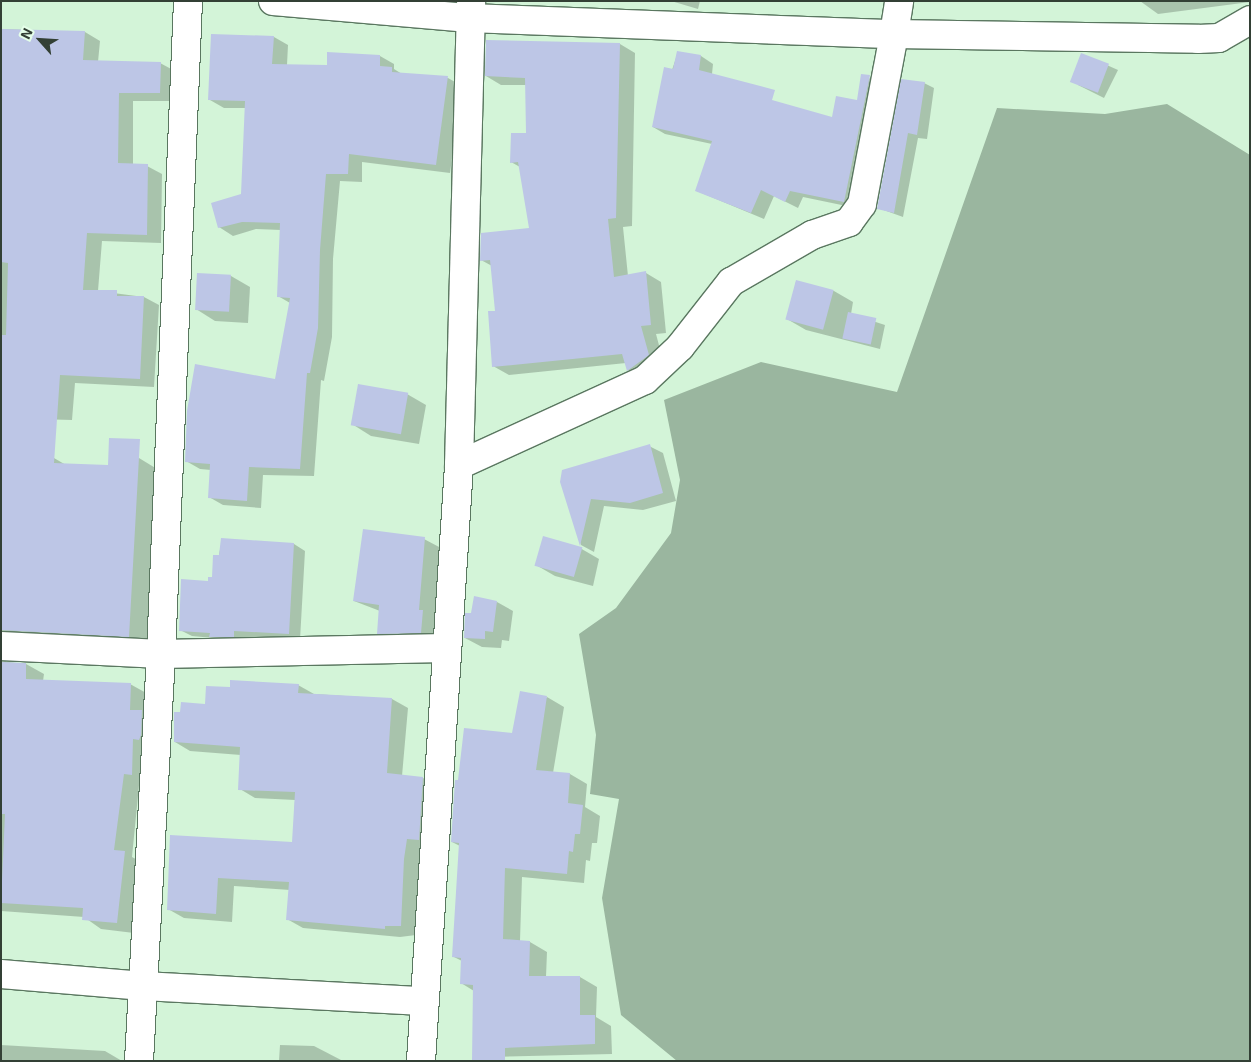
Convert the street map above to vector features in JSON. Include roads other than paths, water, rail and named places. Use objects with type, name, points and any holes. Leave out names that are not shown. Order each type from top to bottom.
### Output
[{"type":"street","points":[[139,1061],[161,654],[188,1]]},
{"type":"street","points":[[273,1],[894,34],[1198,39],[1219,38],[1250,20]]},
{"type":"street","points":[[459,465],[645,380],[680,347],[731,282],[812,235],[849,222],[862,204],[899,1]]},
{"type":"street","points":[[421,1061],[445,648],[459,465],[470,10]]},
{"type":"street","points":[[1,646],[161,654],[445,648]]},
{"type":"street","points":[[1,974],[143,986],[423,1001]]}]
